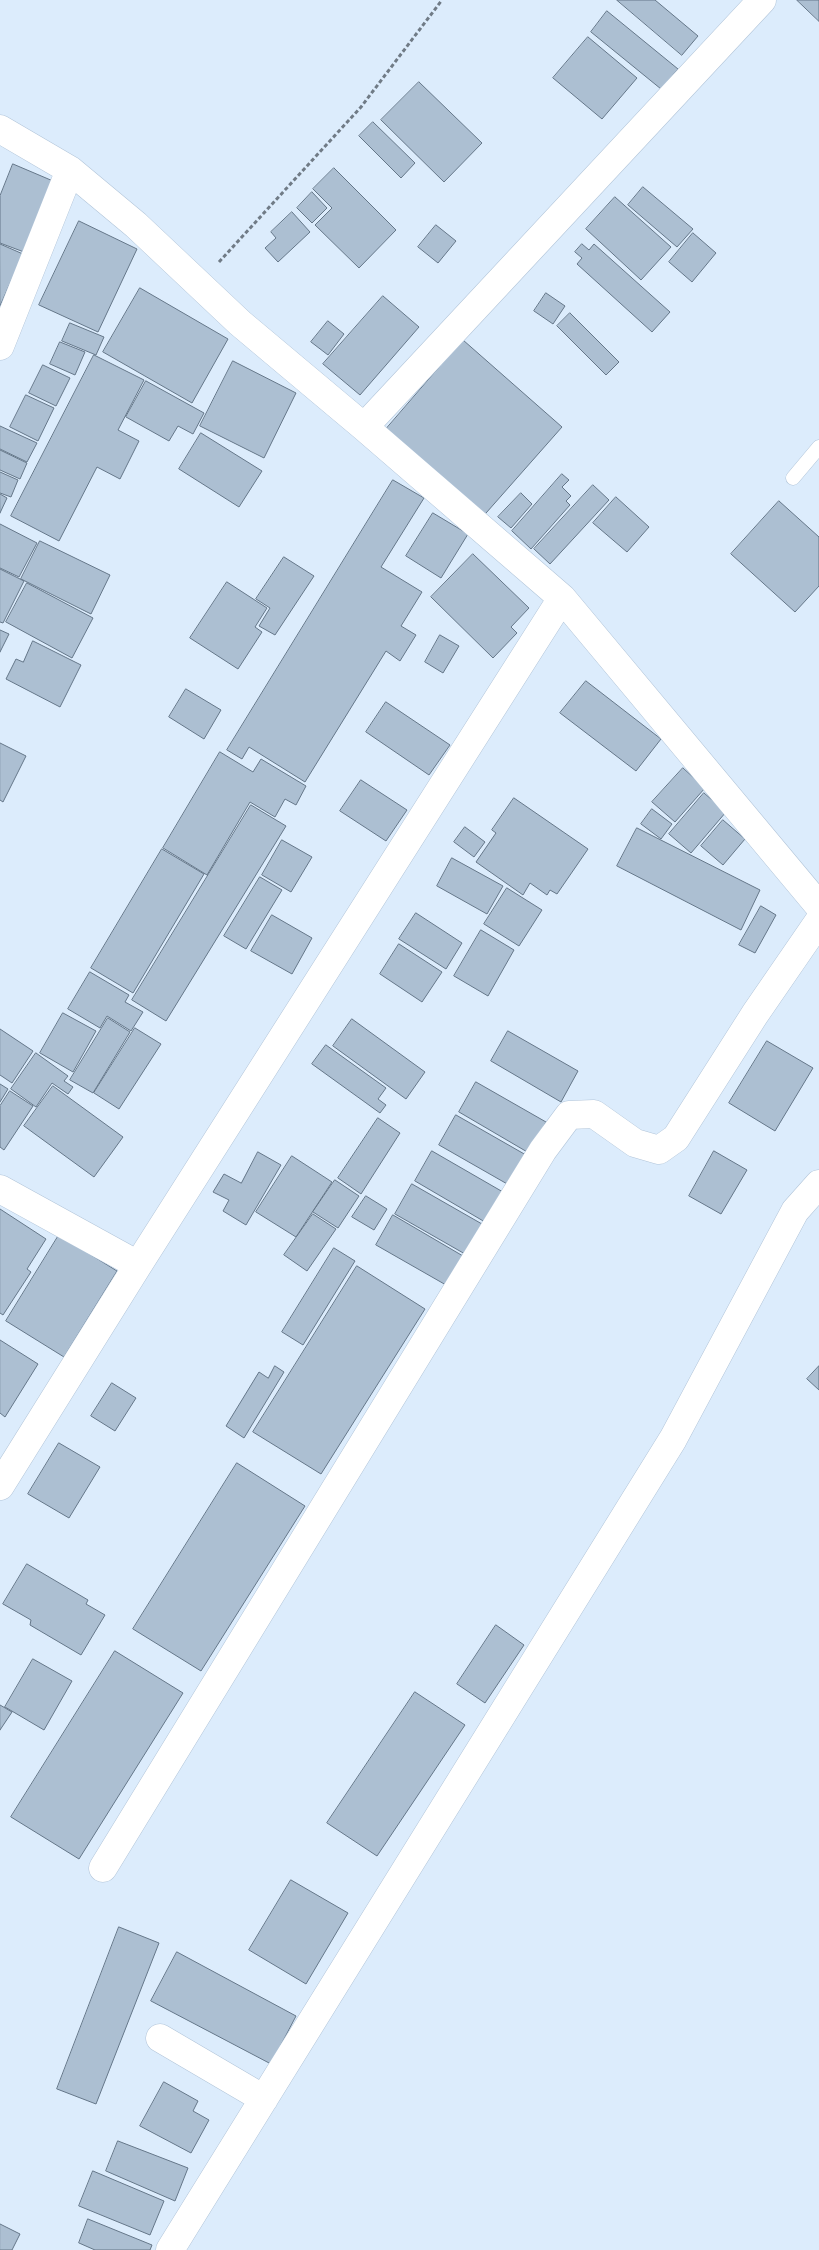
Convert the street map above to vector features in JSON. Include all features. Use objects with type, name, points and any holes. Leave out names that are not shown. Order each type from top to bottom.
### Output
[{"type":"street","points":[[364,426],[762,0]]},
{"type":"street","points":[[0,129],[70,170],[136,225],[240,323],[364,426],[562,598],[819,906]]},
{"type":"street","points":[[0,346],[70,170]]},
{"type":"street","points":[[0,1486],[138,1265],[562,598]]},
{"type":"street","points":[[103,1868],[543,1150],[569,1115],[594,1114],[635,1143],[659,1150],[676,1138],[755,1014],[819,921]]},
{"type":"street","points":[[170,2250],[673,1439],[795,1211],[819,1184]]},
{"type":"street","points":[[0,1189],[138,1265]]},
{"type":"street","points":[[160,2038],[264,2099]]},
{"type":"lane","points":[[793,478],[819,447]]},
{"type":"path","points":[[198,284],[361,107],[442,0]]},
{"type":"building","points":[[617,0],[655,0],[698,36],[682,55]]},
{"type":"building","points":[[797,0],[819,0],[819,21]]},
{"type":"building","points":[[607,11],[678,69],[661,89],[591,32]]},
{"type":"building","points":[[588,37],[637,78],[602,119],[553,78]]},
{"type":"building","points":[[419,82],[482,143],[444,182],[381,120]]},
{"type":"building","points":[[373,122],[415,163],[401,178],[359,136]]},
{"type":"building","points":[[13,164],[53,181],[24,252],[0,243],[0,196]]},
{"type":"building","points":[[334,168],[396,230],[359,268],[315,225],[332,208],[313,189]]},
{"type":"building","points":[[643,187],[693,229],[677,247],[628,205]]},
{"type":"building","points":[[312,192],[327,208],[312,223],[297,208]]},
{"type":"building","points":[[615,197],[671,247],[641,280],[586,229]]},
{"type":"building","points":[[292,212],[310,232],[278,262],[265,248],[276,238],[271,232]]},
{"type":"building","points":[[79,221],[137,249],[98,332],[39,305]]},
{"type":"building","points":[[436,225],[456,241],[438,263],[418,247]]},
{"type":"building","points":[[693,233],[716,253],[692,282],[669,262]]},
{"type":"building","points":[[0,244],[23,254],[0,306]]},
{"type":"building","points":[[582,244],[589,250],[594,244],[670,312],[652,332],[577,264],[582,258],[575,252]]},
{"type":"building","points":[[140,288],[228,339],[192,403],[103,352]]},
{"type":"building","points":[[546,293],[565,306],[553,324],[534,311]]},
{"type":"building","points":[[383,296],[419,327],[360,395],[323,364]]},
{"type":"building","points":[[570,313],[619,362],[606,375],[557,326]]},
{"type":"building","points":[[328,321],[344,334],[328,355],[311,342]]},
{"type":"building","points":[[70,323],[104,337],[96,355],[62,341]]},
{"type":"building","points":[[463,340],[562,427],[479,521],[381,435]]},
{"type":"building","points":[[60,342],[85,352],[75,375],[50,364]]},
{"type":"building","points":[[94,355],[144,380],[118,430],[139,441],[120,479],[97,467],[59,541],[11,516]]},
{"type":"building","points":[[233,361],[296,393],[264,458],[200,426]]},
{"type":"building","points":[[43,365],[70,378],[56,406],[29,393]]},
{"type":"building","points":[[146,381],[204,413],[193,434],[178,426],[169,441],[126,417]]},
{"type":"building","points":[[26,395],[54,408],[38,441],[10,427]]},
{"type":"building","points":[[0,426],[37,443],[27,462],[0,449]]},
{"type":"building","points":[[201,433],[262,471],[239,507],[179,469]]},
{"type":"building","points":[[0,450],[27,463],[20,479],[0,470]]},
{"type":"building","points":[[0,472],[18,480],[11,497],[0,493]]},
{"type":"building","points":[[562,474],[569,480],[562,487],[571,496],[566,501],[570,505],[531,549],[512,531]]},
{"type":"building","points":[[393,480],[424,498],[381,567],[422,592],[401,626],[416,635],[400,661],[386,651],[305,782],[249,747],[242,759],[227,750]]},
{"type":"building","points":[[593,485],[609,500],[550,564],[534,549]]},
{"type":"building","points":[[521,493],[532,504],[511,528],[498,517]]},
{"type":"building","points":[[0,494],[7,498],[0,513]]},
{"type":"building","points":[[616,497],[649,527],[627,552],[593,523]]},
{"type":"building","points":[[779,501],[819,537],[819,586],[795,612],[731,554]]},
{"type":"building","points":[[433,513],[468,534],[441,578],[406,556]]},
{"type":"building","points":[[0,524],[37,543],[19,577],[0,568]]},
{"type":"building","points":[[40,541],[110,575],[91,614],[21,579]]},
{"type":"building","points":[[473,554],[529,608],[511,627],[517,633],[493,658],[431,597]]},
{"type":"building","points":[[284,557],[314,576],[275,635],[259,626],[270,608],[256,599]]},
{"type":"building","points":[[0,569],[24,581],[3,623],[0,622]]},
{"type":"building","points":[[227,582],[267,608],[255,627],[262,632],[238,669],[190,638]]},
{"type":"building","points":[[27,583],[93,618],[72,658],[6,622]]},
{"type":"building","points":[[0,630],[9,634],[0,652]]},
{"type":"building","points":[[440,635],[459,646],[443,673],[425,662]]},
{"type":"building","points":[[33,641],[81,665],[60,707],[6,679],[16,659],[23,662]]},
{"type":"building","points":[[586,681],[661,739],[636,771],[560,713]]},
{"type":"building","points":[[186,689],[221,710],[204,739],[169,717]]},
{"type":"building","points":[[386,702],[450,745],[429,775],[366,732]]},
{"type":"building","points":[[0,743],[26,756],[3,802],[0,800]]},
{"type":"building","points":[[220,752],[253,772],[261,759],[306,786],[296,805],[285,799],[275,817],[250,802],[207,875],[163,848]]},
{"type":"building","points":[[683,768],[705,788],[675,822],[652,802]]},
{"type":"building","points":[[361,780],[407,810],[386,841],[340,811]]},
{"type":"building","points":[[704,793],[726,812],[691,853],[669,834]]},
{"type":"building","points":[[514,798],[588,849],[557,894],[550,890],[547,895],[530,883],[523,895],[476,862],[496,833],[492,830]]},
{"type":"building","points":[[251,805],[286,826],[166,1021],[132,1000]]},
{"type":"building","points":[[652,809],[672,824],[661,839],[641,824]]},
{"type":"building","points":[[723,820],[745,839],[723,865],[701,846]]},
{"type":"building","points":[[465,827],[485,842],[474,857],[454,842]]},
{"type":"building","points":[[637,828],[760,890],[741,930],[617,866]]},
{"type":"building","points":[[282,840],[312,857],[291,892],[262,875]]},
{"type":"building","points":[[162,849],[204,874],[133,993],[91,968]]},
{"type":"building","points":[[452,858],[503,886],[487,914],[437,886]]},
{"type":"building","points":[[260,877],[282,890],[246,949],[224,936]]},
{"type":"building","points":[[507,888],[542,910],[519,946],[484,924]]},
{"type":"building","points":[[761,906],[776,915],[755,953],[739,945]]},
{"type":"building","points":[[416,913],[462,943],[446,969],[399,939]]},
{"type":"building","points":[[272,915],[312,938],[292,974],[251,951]]},
{"type":"building","points":[[481,930],[514,950],[488,996],[454,976]]},
{"type":"building","points":[[399,944],[442,972],[422,1002],[380,974]]},
{"type":"building","points":[[90,972],[129,995],[125,1002],[143,1012],[131,1031],[107,1016],[100,1028],[68,1009]]},
{"type":"building","points":[[63,1013],[96,1031],[73,1072],[40,1053]]},
{"type":"building","points":[[108,1018],[130,1032],[93,1093],[70,1080]]},
{"type":"building","points":[[352,1019],[425,1072],[406,1099],[333,1046]]},
{"type":"building","points":[[135,1028],[161,1044],[119,1109],[94,1093]]},
{"type":"building","points":[[0,1029],[33,1051],[12,1083],[0,1075]]},
{"type":"building","points":[[508,1031],[578,1071],[561,1102],[491,1061]]},
{"type":"building","points":[[767,1041],[813,1068],[775,1131],[729,1103]]},
{"type":"building","points":[[326,1045],[386,1088],[378,1099],[386,1105],[380,1113],[312,1064]]},
{"type":"building","points":[[36,1053],[68,1076],[64,1081],[73,1087],[68,1094],[52,1083],[36,1107],[11,1089]]},
{"type":"building","points":[[476,1082],[546,1122],[529,1153],[459,1112]]},
{"type":"building","points":[[0,1084],[8,1089],[0,1102]]},
{"type":"building","points":[[53,1086],[123,1137],[94,1177],[24,1126]]},
{"type":"building","points":[[10,1091],[33,1106],[4,1150],[0,1147],[0,1106]]},
{"type":"building","points":[[456,1115],[526,1155],[509,1185],[439,1145]]},
{"type":"building","points":[[378,1118],[400,1133],[361,1194],[338,1178]]},
{"type":"building","points":[[432,1151],[503,1192],[485,1222],[415,1181]]},
{"type":"building","points":[[714,1151],[747,1170],[721,1214],[689,1196]]},
{"type":"building","points":[[258,1152],[281,1165],[246,1225],[223,1211],[229,1200],[213,1192],[224,1174],[241,1183]]},
{"type":"building","points":[[292,1156],[332,1182],[296,1237],[256,1212]]},
{"type":"building","points":[[335,1180],[359,1196],[338,1228],[313,1212]]},
{"type":"building","points":[[412,1184],[482,1224],[465,1254],[395,1214]]},
{"type":"building","points":[[366,1196],[387,1209],[374,1230],[352,1217]]},
{"type":"building","points":[[0,1209],[46,1239],[27,1269],[31,1272],[3,1315],[0,1313]]},
{"type":"building","points":[[313,1214],[336,1229],[307,1271],[284,1255]]},
{"type":"building","points":[[393,1215],[463,1256],[446,1285],[376,1245]]},
{"type":"building","points":[[59,1235],[117,1271],[64,1357],[6,1321]]},
{"type":"building","points":[[334,1248],[355,1261],[303,1345],[282,1332]]},
{"type":"building","points":[[357,1266],[425,1309],[321,1474],[253,1432]]},
{"type":"building","points":[[0,1340],[38,1364],[5,1417],[0,1413]]},
{"type":"building","points":[[275,1366],[284,1372],[244,1438],[226,1426],[259,1372],[268,1378]]},
{"type":"building","points":[[819,1366],[819,1390],[807,1379]]},
{"type":"building","points":[[112,1383],[136,1398],[115,1431],[91,1416]]},
{"type":"building","points":[[59,1443],[100,1467],[69,1518],[28,1494]]},
{"type":"building","points":[[237,1463],[305,1506],[201,1671],[133,1629]]},
{"type":"building","points":[[27,1564],[88,1600],[86,1604],[105,1615],[81,1655],[30,1625],[31,1620],[3,1604]]},
{"type":"building","points":[[496,1625],[524,1645],[485,1703],[457,1684]]},
{"type":"building","points":[[115,1651],[183,1693],[79,1859],[11,1817]]},
{"type":"building","points":[[33,1659],[72,1681],[44,1730],[5,1707]]},
{"type":"building","points":[[415,1692],[465,1725],[377,1856],[327,1823]]},
{"type":"building","points":[[0,1705],[12,1712],[0,1730]]},
{"type":"building","points":[[291,1880],[348,1913],[306,1984],[249,1950]]},
{"type":"building","points":[[119,1927],[159,1943],[96,2104],[57,2089]]},
{"type":"building","points":[[177,1952],[296,2016],[271,2064],[151,2001]]},
{"type":"building","points":[[164,2082],[198,2101],[193,2111],[209,2120],[191,2153],[140,2126]]},
{"type":"building","points":[[118,2141],[188,2168],[175,2201],[106,2171]]},
{"type":"building","points":[[93,2171],[164,2201],[150,2235],[79,2206]]},
{"type":"building","points":[[88,2219],[152,2245],[150,2250],[95,2250],[79,2243]]},
{"type":"building","points":[[0,2224],[20,2234],[12,2250],[0,2250]]}]
